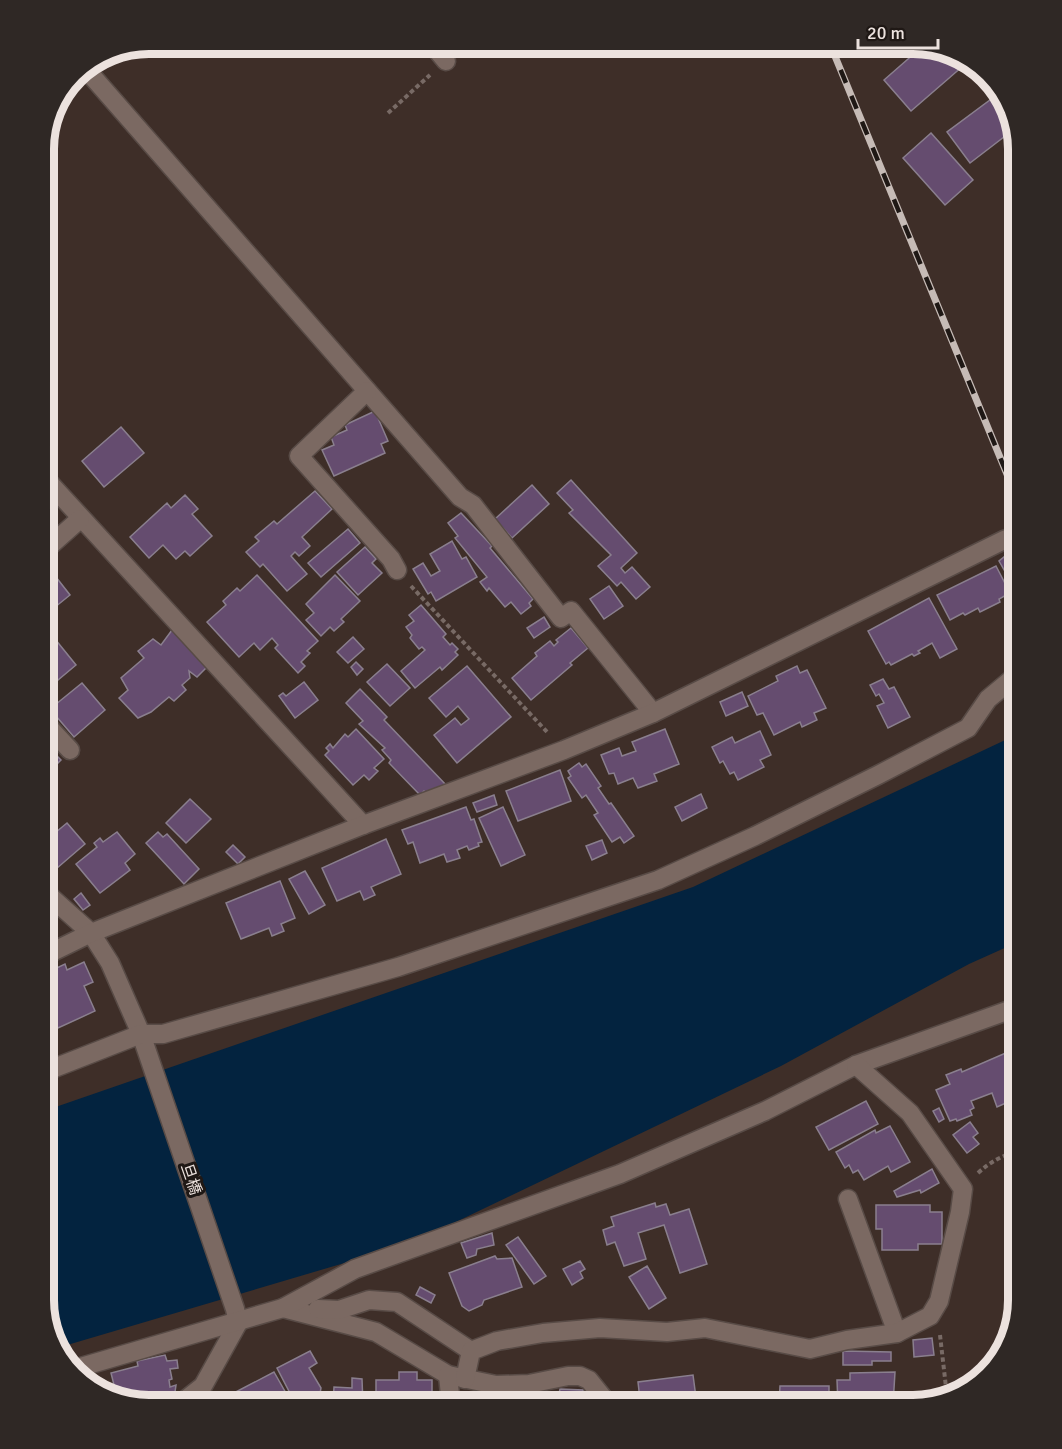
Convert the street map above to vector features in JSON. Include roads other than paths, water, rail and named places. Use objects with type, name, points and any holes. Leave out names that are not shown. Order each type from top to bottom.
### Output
[{"type":"street","points":[[440,54],[446,61]]},
{"type":"street","points":[[91,75],[460,497],[473,505],[561,618],[571,611],[653,713]]},
{"type":"street","points":[[367,390],[299,456],[392,559],[397,570]]},
{"type":"street","points":[[54,489],[363,825]]},
{"type":"street","points":[[54,542],[80,519]]},
{"type":"street","points":[[54,951],[91,933],[363,825],[564,750],[653,713],[1008,539]]},
{"type":"street","points":[[54,1069],[163,1034],[398,967],[658,880],[755,836],[968,728],[988,699],[1008,682]]},
{"type":"street","points":[[54,733],[70,750]]},
{"type":"street","name":"旦橋","points":[[54,900],[91,933],[110,963],[143,1042],[237,1316]]},
{"type":"street","points":[[283,1308],[355,1269],[620,1174],[765,1112],[856,1065],[1008,1010]]},
{"type":"street","points":[[453,1395],[456,1377],[471,1351],[497,1341],[543,1333],[600,1328],[667,1332],[705,1328],[810,1349],[847,1340],[897,1333],[930,1316],[939,1301],[960,1212],[963,1189],[910,1113],[856,1065]]},
{"type":"street","points":[[848,1199],[897,1333]]},
{"type":"street","points":[[82,1367],[237,1316],[283,1308],[339,1310],[369,1300],[397,1302],[471,1351]]},
{"type":"street","points":[[283,1308],[376,1332],[456,1377],[496,1385],[529,1384],[568,1376],[580,1376],[589,1380],[601,1395]]},
{"type":"street","points":[[192,1395],[203,1386],[237,1316]]},
{"type":"water","points":[[1008,739],[1008,946],[969,964],[781,1066],[412,1243],[66,1345],[57,1324],[54,1300],[54,1108],[693,887]]},
{"type":"railway","points":[[834,54],[1008,477]]}]
